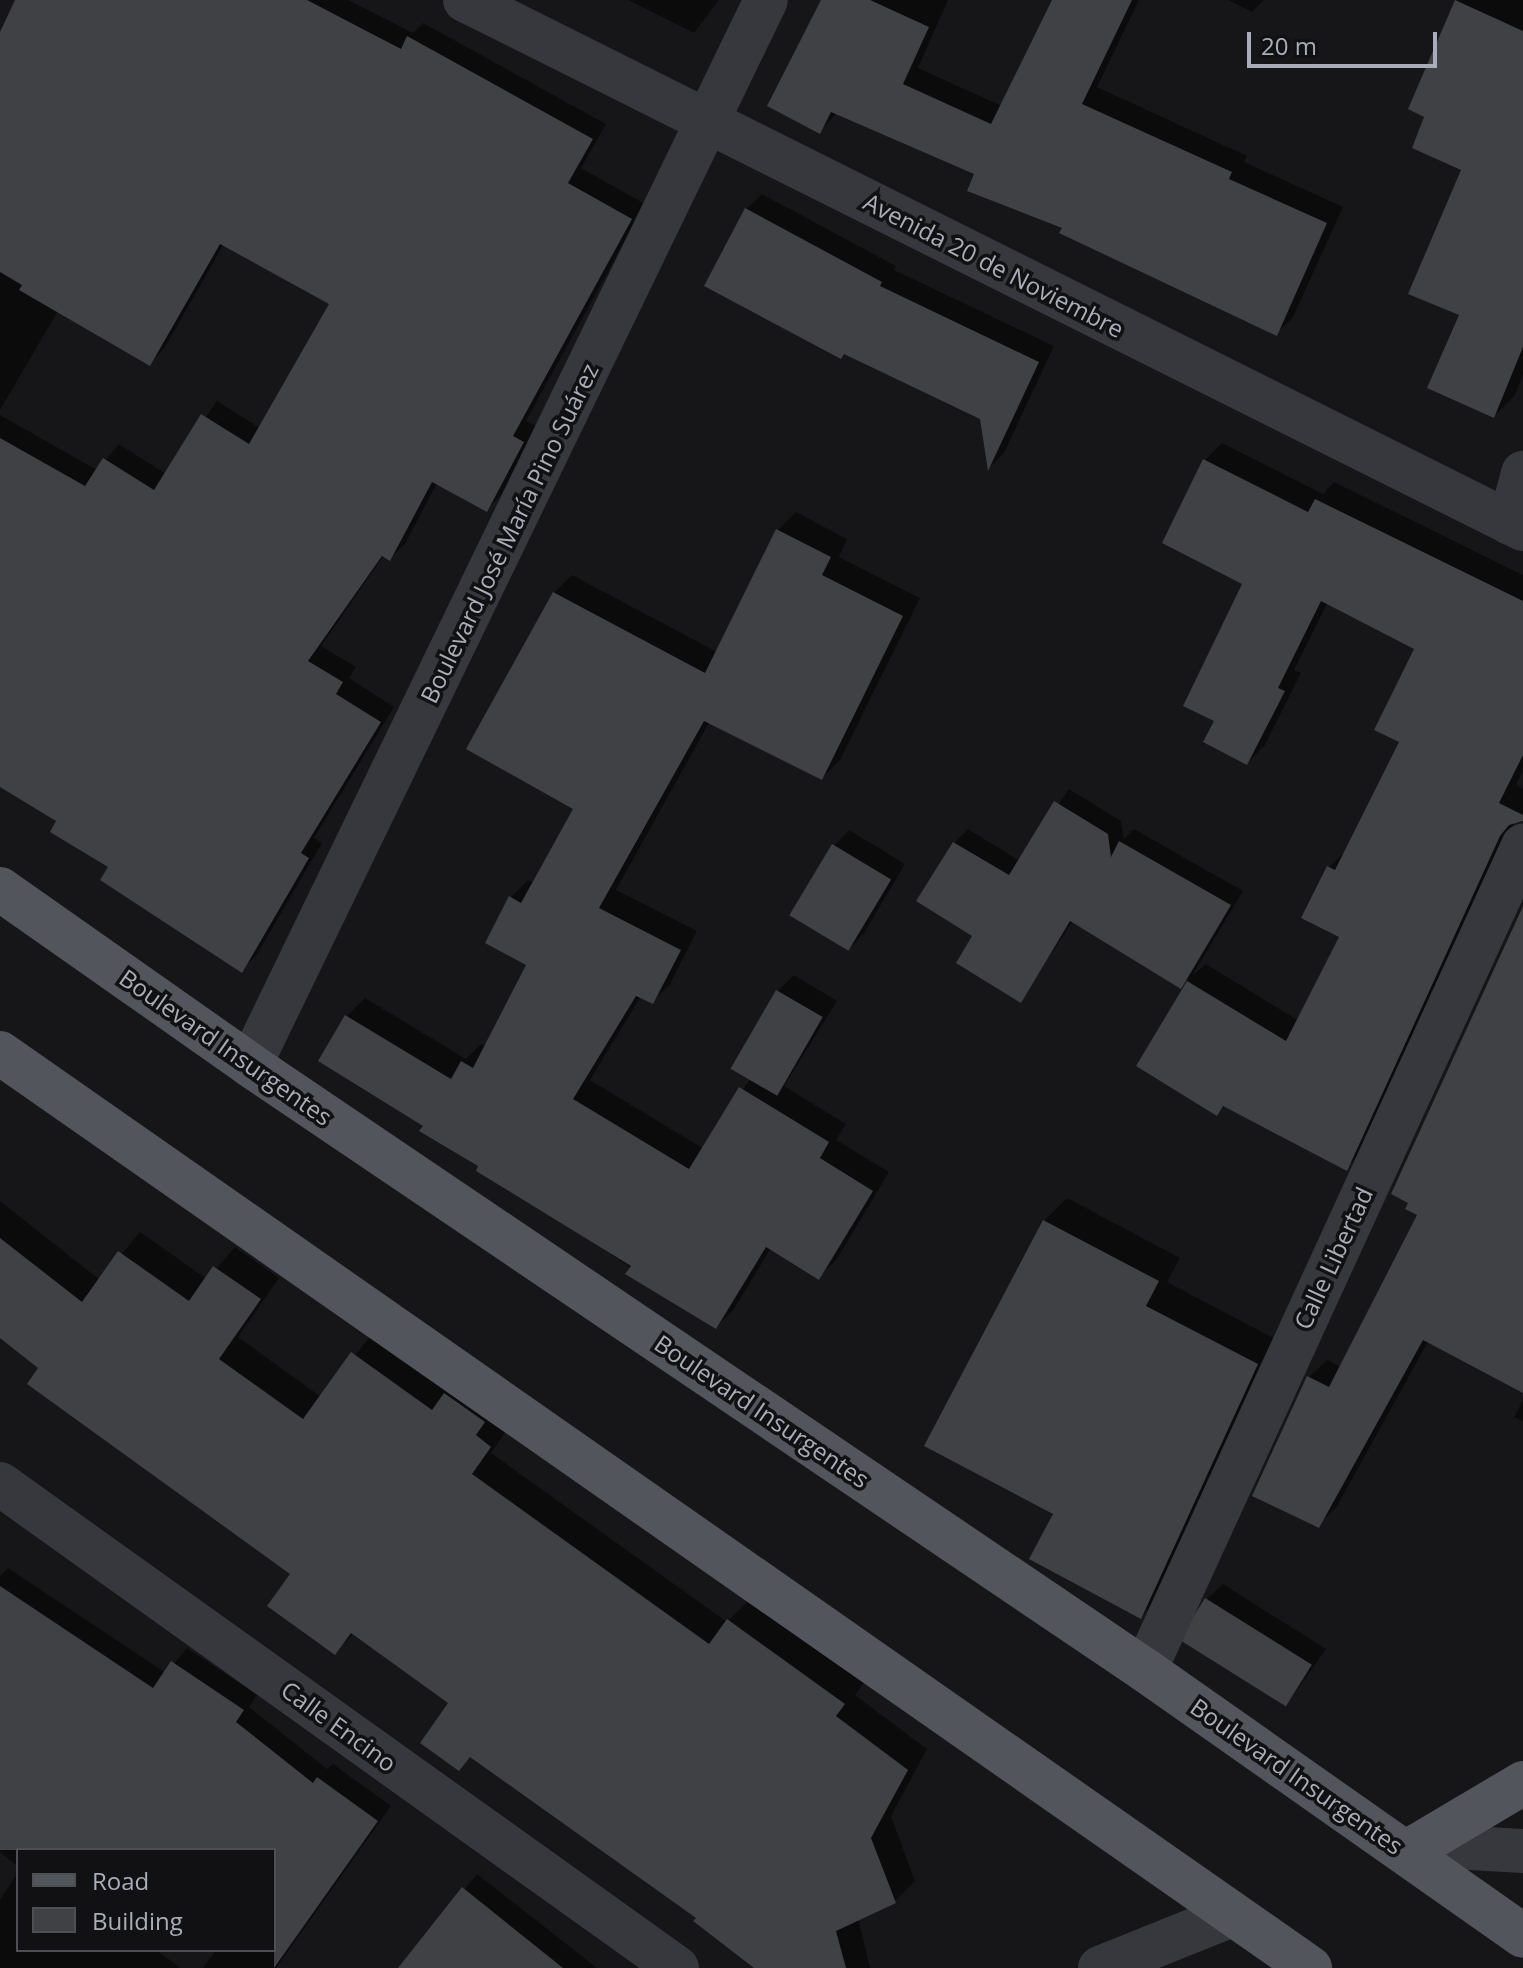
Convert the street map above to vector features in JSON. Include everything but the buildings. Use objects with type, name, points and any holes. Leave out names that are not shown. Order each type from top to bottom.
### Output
[{"type":"main road","name":"Boulevard Insurgentes","points":[[0,889],[250,1065],[1413,1849],[1523,1936]]},
{"type":"main road","points":[[0,1053],[1301,1965]]},
{"type":"main road","points":[[1413,1849],[1523,1783]]},
{"type":"street","name":"Avenida 20 de Noviembre","points":[[465,0],[1516,526]]},
{"type":"street","name":"Boulevard José María Pino Suárez","points":[[250,1065],[766,0]]},
{"type":"street","points":[[1516,526],[1523,473]]},
{"type":"street","name":"Calle Libertad","points":[[1145,1670],[1523,846]]},
{"type":"street","name":"Calle Encino","points":[[0,1484],[677,1968]]},
{"type":"street","points":[[1413,1849],[1523,1851]]},
{"type":"street","points":[[1100,1968],[1232,1915]]}]
